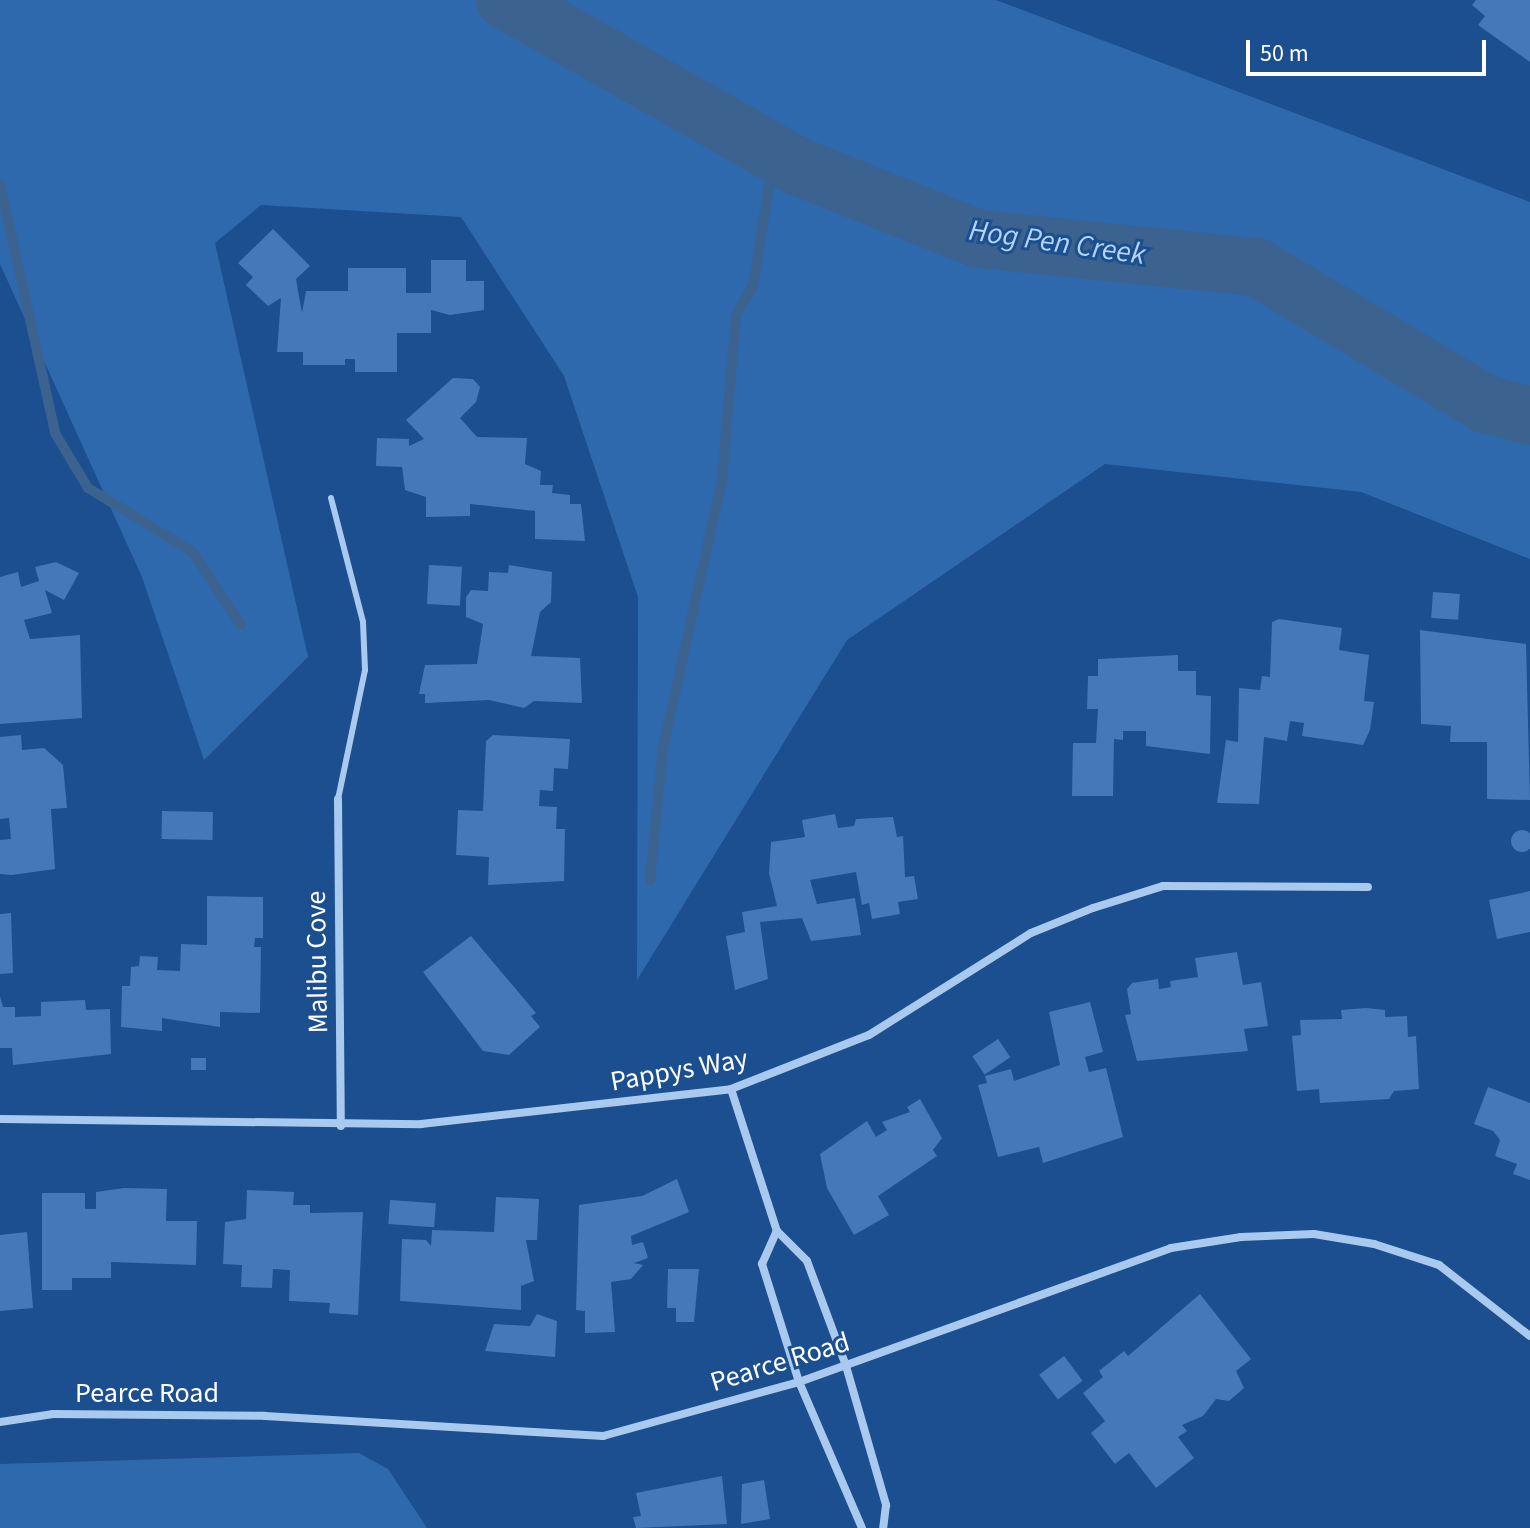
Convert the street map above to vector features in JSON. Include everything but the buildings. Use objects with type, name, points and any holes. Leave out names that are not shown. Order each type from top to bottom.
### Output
[{"type":"street","name":"Malibu Cove","points":[[338,799],[341,1126]]},
{"type":"street","name":"Pappys Way","points":[[0,1119],[341,1126],[421,1124],[731,1089],[869,1035],[1031,933],[1093,908],[1163,886],[1368,887]]},
{"type":"street","points":[[731,1089],[777,1231],[807,1261],[846,1366],[886,1505],[883,1528]]},
{"type":"street","points":[[777,1231],[762,1264],[799,1382],[862,1528]]},
{"type":"street","name":"Pearce Road","points":[[0,1422],[53,1414],[265,1416],[603,1436],[799,1382],[1171,1248],[1241,1237],[1314,1234],[1374,1244],[1439,1265],[1530,1336]]},
{"type":"lane","points":[[331,498],[363,622],[365,670],[338,799]]},
{"type":"shaded area","points":[[0,0],[996,0],[1530,202],[1530,559],[1361,492],[1105,464],[847,640],[637,980],[638,597],[564,376],[461,217],[261,205],[215,243],[308,657],[204,760],[142,577],[0,264]]},
{"type":"shaded area","points":[[359,1453],[388,1469],[427,1528],[0,1528],[0,1464]]},
{"type":"waterway","name":"Hog Pen Creek","points":[[505,0],[797,166],[979,239],[1256,267],[1486,404],[1530,416]]},
{"type":"waterway","points":[[650,880],[663,748],[722,479],[736,315],[753,286],[774,153]]},
{"type":"waterway","points":[[0,184],[55,433],[88,488],[193,552],[241,625]]}]
